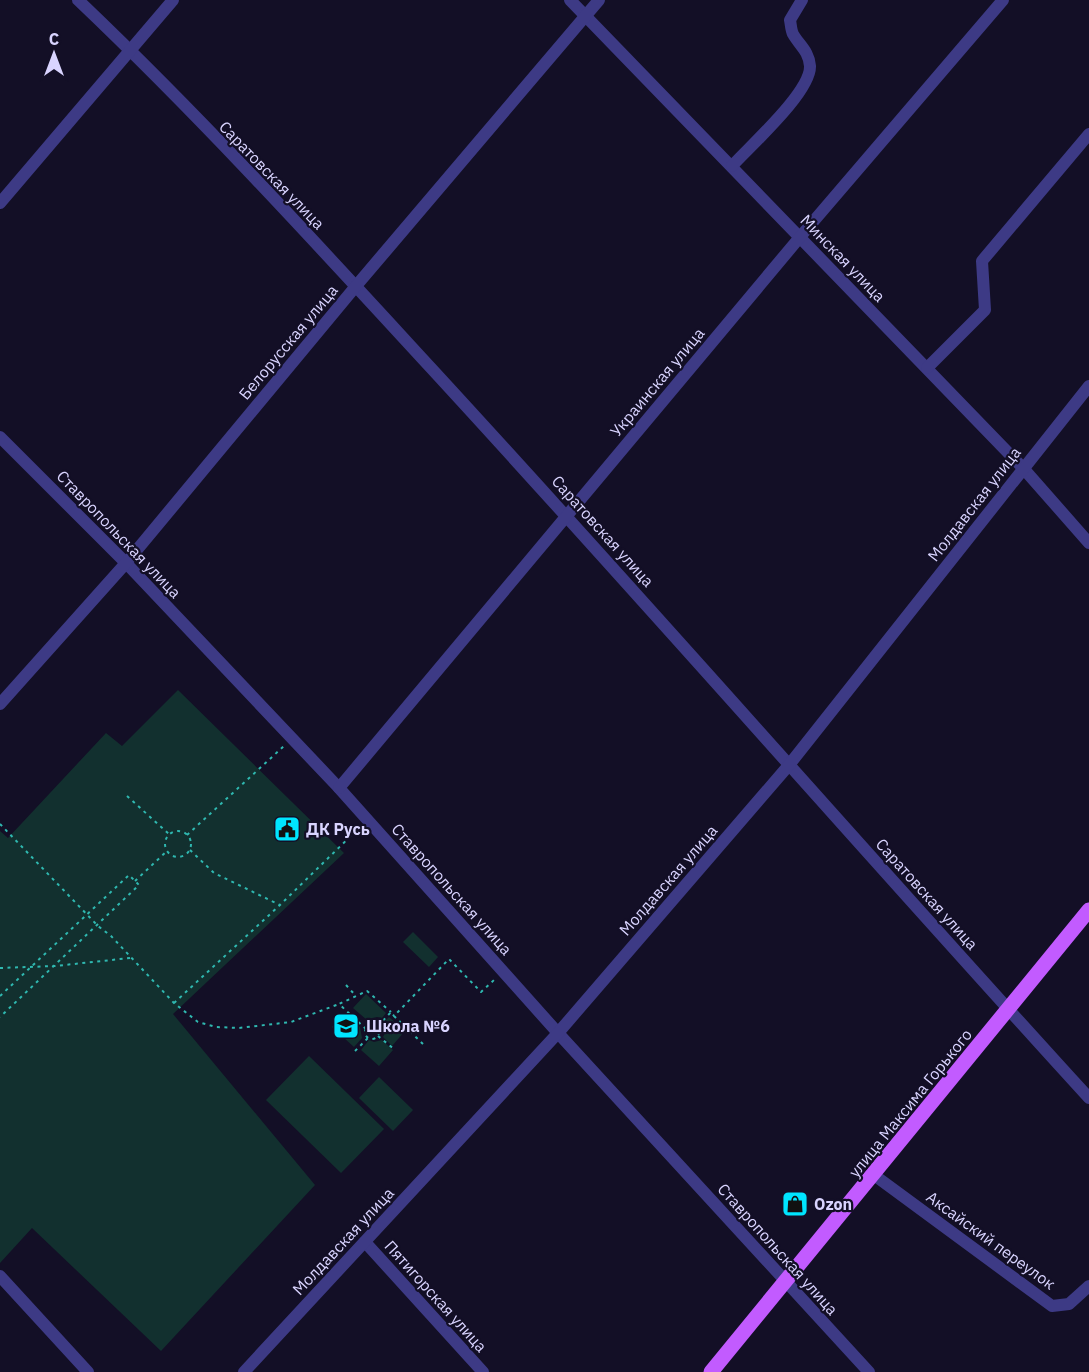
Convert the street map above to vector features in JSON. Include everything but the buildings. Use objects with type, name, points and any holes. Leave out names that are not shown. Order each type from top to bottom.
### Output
[{"type":"main road","name":"улица Максима Горького","points":[[711,1372],[1089,910]]},
{"type":"street","name":"Саратовская улица","points":[[78,0],[129,49],[356,286],[567,515],[1089,1098]]},
{"type":"street","points":[[0,203],[173,0]]},
{"type":"street","name":"Минская улица","points":[[570,0],[1023,468],[1089,543]]},
{"type":"street","name":"Белорусская улица","points":[[0,704],[126,563],[356,286],[599,0]]},
{"type":"street","points":[[732,166],[800,94],[807,79],[810,66],[806,50],[793,33],[790,20],[802,0]]},
{"type":"street","name":"Украинская улица","points":[[339,788],[800,237],[1003,0]]},
{"type":"street","points":[[927,368],[985,310],[982,261],[1089,134]]},
{"type":"street","name":"Молдавская улица","points":[[244,1372],[558,1033],[789,765],[1089,386]]},
{"type":"street","name":"Ставропольская улица","points":[[0,437],[126,563],[339,788],[558,1033],[869,1372]]},
{"type":"street","name":"Аксайский переулок","points":[[874,1175],[1052,1306],[1069,1304],[1089,1286]]},
{"type":"street","name":"Пятигорская улица","points":[[365,1242],[483,1372]]},
{"type":"street","points":[[0,1276],[88,1372]]},
{"type":"path","points":[[187,835],[292,739]]},
{"type":"path","points":[[127,796],[170,835]]},
{"type":"path","points":[[174,1003],[368,820]]},
{"type":"path","points":[[0,824],[174,1003],[198,1022],[216,1027],[239,1028],[291,1022],[367,991],[423,1044]]},
{"type":"path","points":[[180,832],[187,835],[191,844],[190,850],[184,856],[177,857],[167,851],[165,844],[170,835],[180,832]]},
{"type":"path","points":[[190,850],[214,873],[280,905]]},
{"type":"path","points":[[135,881],[167,851]]},
{"type":"path","points":[[0,996],[129,875],[139,885],[0,1017]]},
{"type":"path","points":[[0,968],[55,966],[130,958]]},
{"type":"path","points":[[394,1016],[449,959],[481,992],[503,972]]},
{"type":"path","points":[[346,985],[356,996]]},
{"type":"path","points":[[339,1004],[366,1029],[368,1038]]},
{"type":"path","points":[[378,1027],[391,1012]]},
{"type":"path","points":[[366,1029],[370,1025],[378,1027]]},
{"type":"path","points":[[368,1038],[374,1039],[378,1036],[380,1032],[378,1027]]},
{"type":"path","points":[[378,1036],[394,1049]]},
{"type":"path","points":[[355,1051],[368,1038]]},
{"type":"green space","points":[[178,690],[344,853],[173,1014],[315,1185],[161,1351],[32,1228],[0,1263],[0,831],[8,838],[106,733],[122,746]]},
{"type":"green space","points":[[413,932],[438,957],[429,967],[403,942]]},
{"type":"green space","points":[[366,994],[386,1013],[382,1018],[367,1020],[353,1008]]},
{"type":"green space","points":[[345,1013],[360,1027],[362,1038],[354,1047],[332,1027]]},
{"type":"green space","points":[[389,1017],[405,1031],[392,1046],[383,1037],[386,1031],[381,1025]]},
{"type":"green space","points":[[369,1040],[374,1042],[382,1040],[393,1050],[379,1066],[361,1050]]},
{"type":"green space","points":[[309,1056],[384,1129],[341,1173],[266,1100]]},
{"type":"green space","points":[[379,1077],[413,1110],[393,1131],[359,1098]]},
{"type":"place","name":"ДК Русь","points":[[287,829]]},
{"type":"place","name":"Школа №6","points":[[346,1026]]},
{"type":"place","name":"Ozon","points":[[795,1204]]}]
